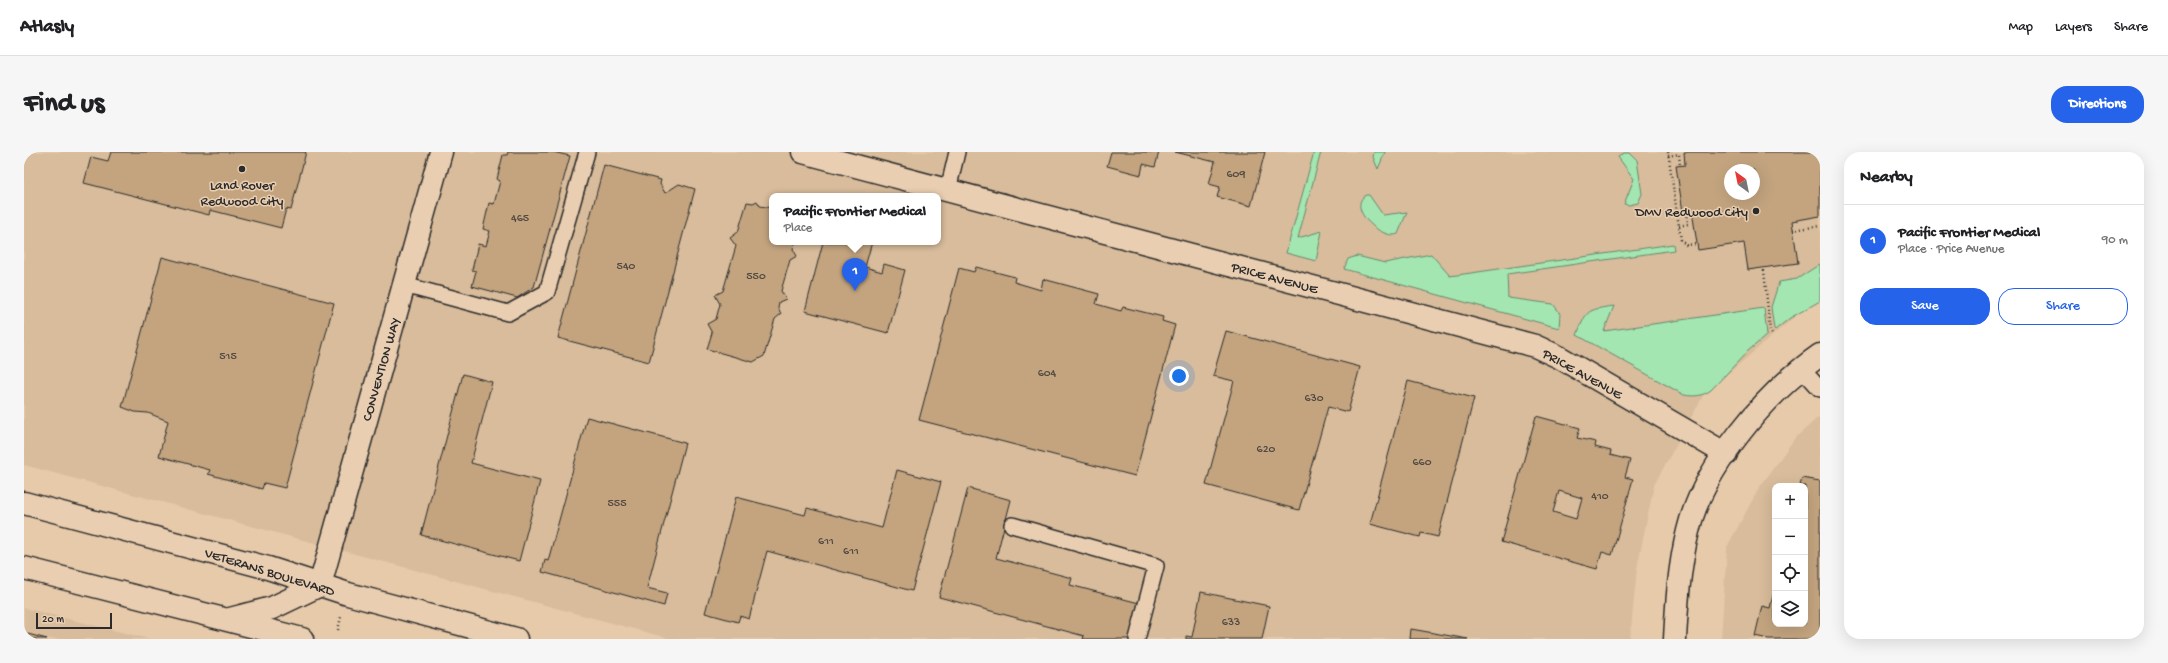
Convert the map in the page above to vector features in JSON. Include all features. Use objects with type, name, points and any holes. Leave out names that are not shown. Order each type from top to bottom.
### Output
[{"type":"street","name":"CONVENTION WAY","points":[[320,586],[441,152]]},
{"type":"street","name":"PRICE AVENUE","points":[[803,152],[1535,346],[1559,357],[1726,454]]},
{"type":"street","points":[[1675,639],[1679,573],[1688,530],[1700,496],[1726,454],[1761,406],[1801,368],[1820,355]]},
{"type":"street","name":"VETERANS BOULEVARD","points":[[24,503],[268,568],[320,586],[516,639]]},
{"type":"street","points":[[24,568],[302,639]]},
{"type":"street","points":[[228,619],[272,608],[294,600],[320,586]]},
{"type":"lane","points":[[404,285],[508,313],[547,292],[587,152]]},
{"type":"lane","points":[[948,190],[958,152]]},
{"type":"lane","points":[[1801,368],[1820,389]]},
{"type":"lane","points":[[1012,525],[1156,566],[1137,639]]},
{"type":"path","points":[[1668,152],[1681,240],[1686,245],[1697,244]]},
{"type":"path","points":[[1668,156],[1679,154],[1680,166]]},
{"type":"path","points":[[1679,226],[1688,224],[1687,211]]},
{"type":"path","points":[[1793,230],[1813,229],[1820,226]]},
{"type":"path","points":[[1764,270],[1770,331],[1773,336]]},
{"type":"path","points":[[338,630],[342,613]]},
{"type":"shaded area","points":[[24,152],[1820,152],[1820,301],[1799,313],[1704,394],[1654,485],[1637,568],[1630,639],[671,639],[24,465]]},
{"type":"shaded area","points":[[1820,416],[1820,639],[1721,639],[1727,547],[1759,488],[1795,438]]},
{"type":"shaded area","points":[[24,608],[149,639],[24,639]]},
{"type":"green space","points":[[1314,152],[1321,152],[1298,238],[1322,231],[1316,261],[1286,253]]},
{"type":"green space","points":[[1374,152],[1385,152],[1378,169],[1373,157]]},
{"type":"green space","points":[[1624,153],[1630,153],[1637,160],[1642,194],[1638,203],[1629,205],[1624,204],[1634,179],[1618,157]]},
{"type":"green space","points":[[1366,195],[1369,195],[1383,215],[1407,212],[1398,234],[1391,235],[1384,233],[1368,222],[1360,208],[1361,201]]},
{"type":"green space","points":[[1673,244],[1674,250],[1507,274],[1508,298],[1553,304],[1560,313],[1559,328],[1344,269],[1348,259],[1357,256],[1385,263],[1431,254],[1450,276]]},
{"type":"green space","points":[[1820,264],[1820,301],[1790,318],[1775,330],[1771,307],[1779,282],[1797,279]]},
{"type":"green space","points":[[1614,306],[1604,331],[1764,308],[1767,335],[1748,351],[1711,390],[1698,396],[1684,395],[1577,335],[1583,320],[1589,312]]},
{"type":"building","points":[[111,152],[306,152],[291,210],[286,209],[281,228],[210,210],[209,215],[84,183],[91,157],[108,161]]},
{"type":"building","points":[[508,152],[553,152],[570,156],[534,287],[517,298],[472,286],[476,271],[472,270],[478,244],[486,246],[490,231],[483,229],[489,203],[494,204],[500,181],[497,179],[503,155],[507,155]]},
{"type":"building","points":[[1111,152],[1159,152],[1155,167],[1143,164],[1141,175],[1107,166]]},
{"type":"building","points":[[1175,152],[1265,152],[1251,206],[1217,197],[1220,187],[1209,184],[1215,162]]},
{"type":"building","name":"DMV Redwood City","points":[[1684,152],[1820,152],[1820,216],[1792,221],[1798,263],[1748,270],[1744,243],[1698,250],[1692,211],[1683,212],[1676,166],[1685,165]]},
{"type":"building","points":[[604,165],[661,180],[660,184],[665,193],[679,184],[695,189],[649,362],[558,338]]},
{"type":"building","points":[[757,201],[760,206],[769,208],[769,245],[794,245],[793,249],[797,256],[790,260],[781,291],[786,299],[779,302],[778,307],[781,314],[775,319],[764,356],[753,362],[707,349],[712,333],[707,324],[716,319],[720,304],[715,295],[723,291],[736,246],[730,238],[738,232],[747,202],[753,203]]},
{"type":"building","points":[[822,245],[871,245],[865,267],[882,272],[884,264],[905,270],[888,333],[805,311]]},
{"type":"building","points":[[162,257],[334,303],[285,488],[264,483],[262,489],[208,474],[210,470],[159,456],[168,421],[148,413],[135,412],[122,407]]},
{"type":"building","points":[[976,267],[1015,277],[1014,282],[1041,290],[1043,279],[1099,294],[1096,304],[1121,311],[1123,307],[1163,317],[1162,321],[1175,325],[1135,476],[919,420],[959,268],[974,272]]},
{"type":"building","points":[[1226,331],[1360,367],[1348,412],[1328,407],[1299,510],[1206,485],[1234,381],[1213,376]]},
{"type":"building","points":[[463,374],[492,382],[471,463],[540,481],[519,561],[421,535]]},
{"type":"building","points":[[1408,381],[1474,398],[1438,537],[1421,533],[1420,537],[1370,524]]},
{"type":"building","points":[[1536,416],[1580,428],[1577,438],[1596,442],[1595,447],[1611,451],[1610,455],[1630,460],[1625,477],[1633,479],[1612,555],[1602,552],[1597,569],[1501,542]],"holes":[[[1559,491],[1582,498],[1576,519],[1553,512]]]},
{"type":"building","points":[[587,417],[685,443],[647,588],[667,593],[664,606],[542,572],[545,560],[548,561]]},
{"type":"building","points":[[897,470],[941,482],[912,591],[767,551],[749,619],[740,616],[738,622],[705,613],[736,497],[805,515],[807,508],[882,528]]},
{"type":"building","points":[[1802,478],[1820,481],[1820,639],[1768,639],[1755,636],[1762,606],[1770,608],[1772,600],[1772,627],[1808,627],[1808,483],[1801,483]]},
{"type":"building","points":[[968,488],[1011,500],[996,558],[1072,578],[1070,585],[1139,603],[1130,639],[1083,639],[1084,636],[939,597]]},
{"type":"building","points":[[1201,592],[1269,606],[1262,639],[1186,639],[1186,636],[1192,637]]},
{"type":"building","points":[[1411,629],[1468,639],[1410,639]]},
{"type":"building","points":[[24,633],[47,639],[24,639]]},
{"type":"place","name":"Land Rover Redwood City","points":[[242,169]]},
{"type":"place","name":"DMV Redwood City","points":[[1756,211]]},
{"type":"place","name":"Pacific Frontier Medical","points":[[855,291]]}]
